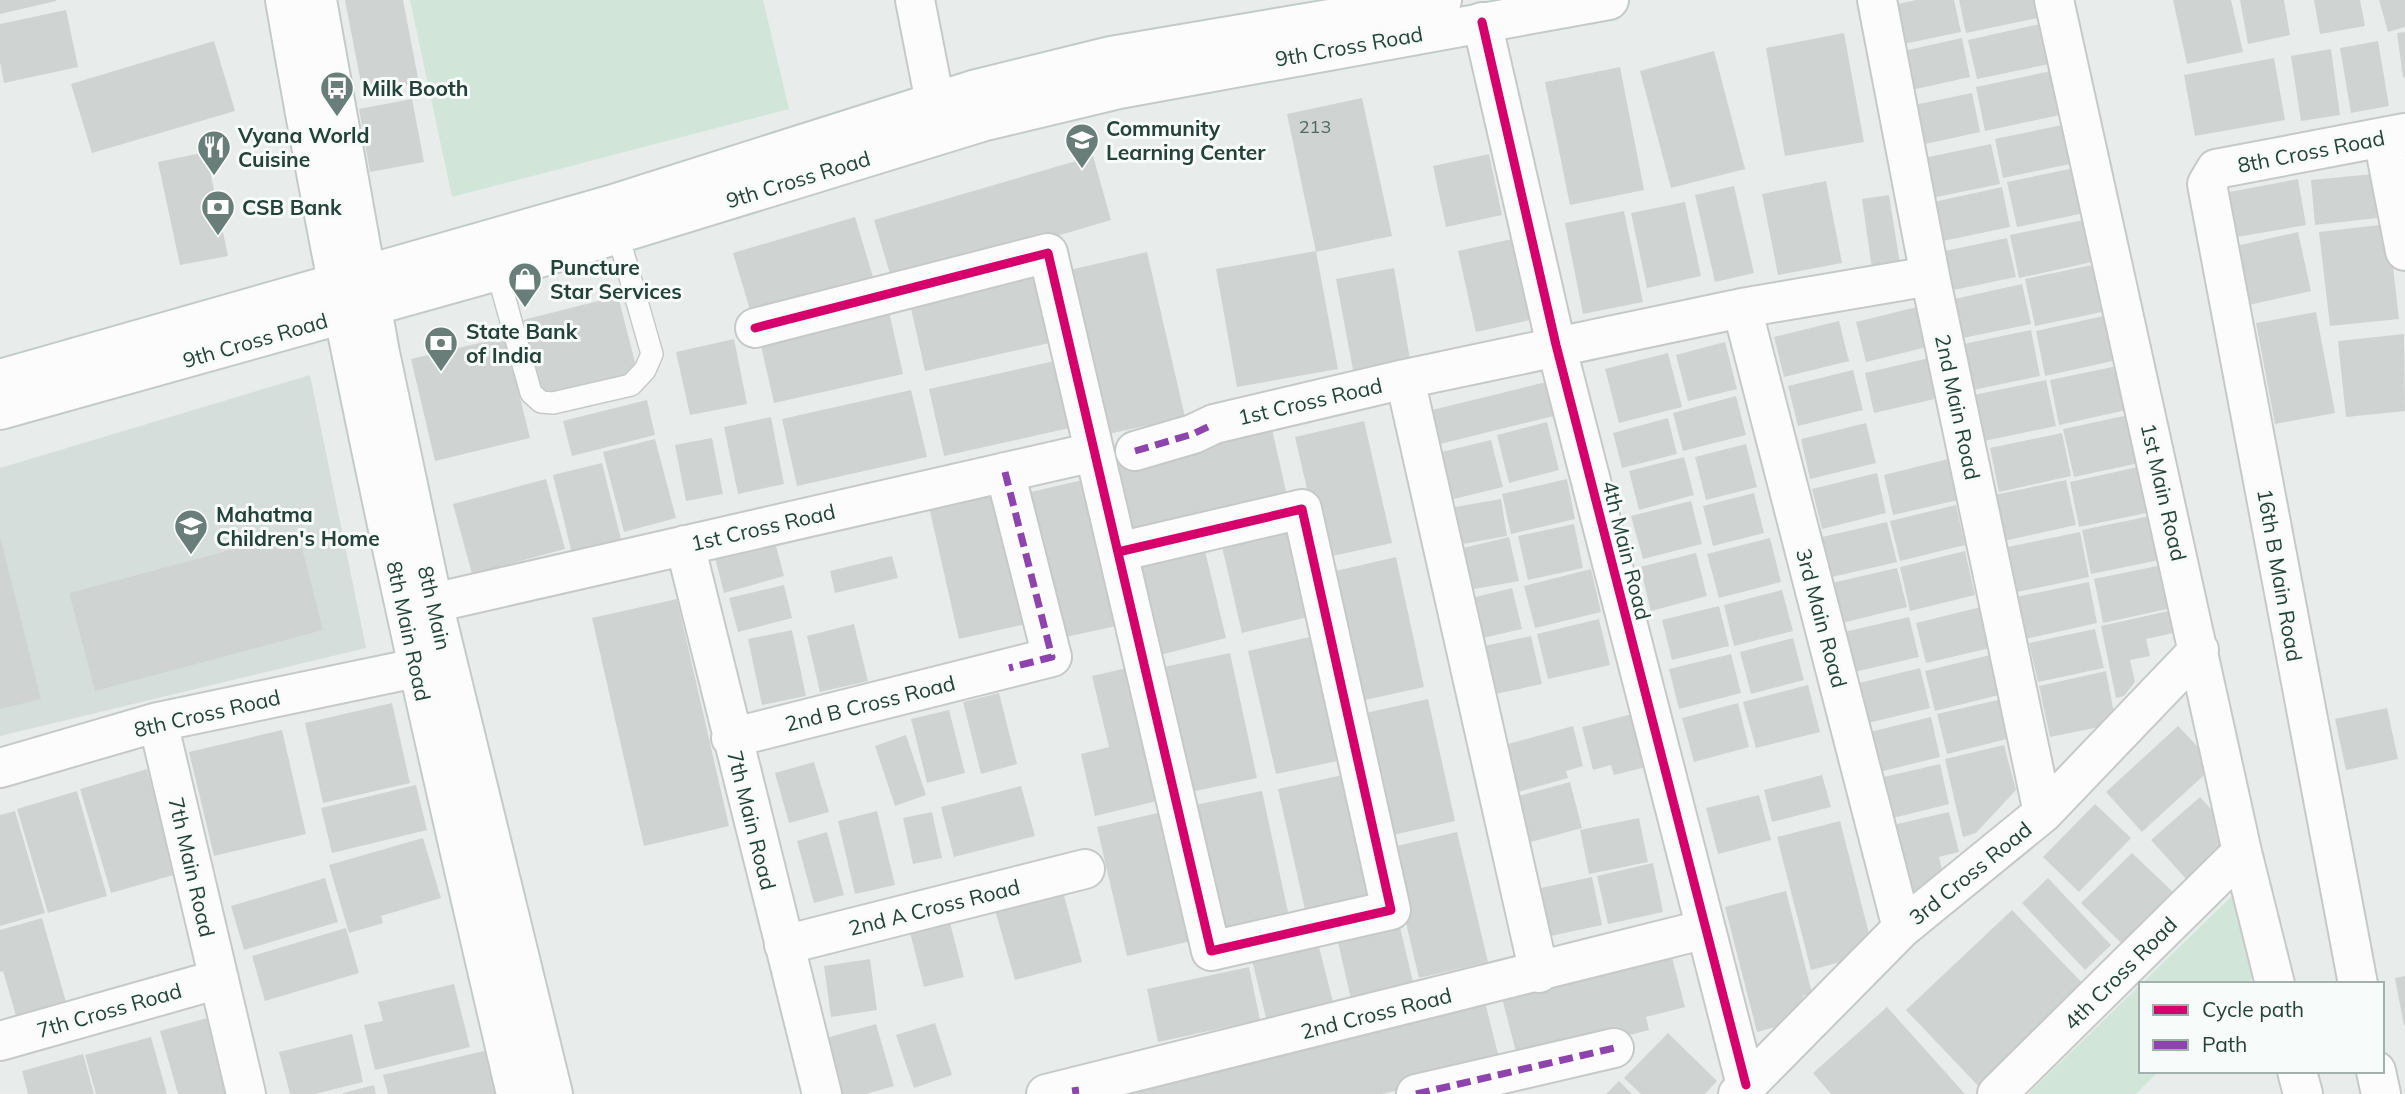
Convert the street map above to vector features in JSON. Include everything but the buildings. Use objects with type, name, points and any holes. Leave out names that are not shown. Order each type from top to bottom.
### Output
[{"type":"street","name":"8th Main Road","points":[[285,0],[354,295],[416,668],[516,1094]]},
{"type":"street","name":"8th Main","points":[[317,0],[337,118],[354,295],[433,603],[553,1094]]},
{"type":"street","points":[[915,0],[935,102]]},
{"type":"street","name":"9th Cross Road","points":[[354,295],[610,205],[935,102],[1111,56],[1442,0]]},
{"type":"street","name":"9th Cross Road","points":[[0,384],[354,295],[497,271],[999,118],[1119,89],[1609,0]]},
{"type":"street","name":"2nd Main Road","points":[[1877,0],[1930,276],[2043,813]]},
{"type":"street","name":"1st Main Road","points":[[2054,0],[2242,852],[2274,982]]},
{"type":"street","name":"4th Main Road","points":[[1482,22],[1556,345],[1706,929],[1742,1090]]},
{"type":"street","points":[[2394,135],[2405,251]]},
{"type":"street","name":"8th Cross Road","points":[[2216,169],[2394,135]]},
{"type":"street","name":"16th B Main Road","points":[[2216,169],[2207,184],[2358,982]]},
{"type":"street","points":[[755,328],[1048,253],[1211,951],[1391,910],[1302,509],[1118,552]]},
{"type":"street","name":"1st Cross Road","points":[[1135,451],[1194,434],[1214,424],[1556,345],[1742,308],[1930,276]]},
{"type":"street","name":"3rd Main Road","points":[[1742,308],[1902,928]]},
{"type":"street","points":[[1405,379],[1539,973]]},
{"type":"street","name":"1st Cross Road","points":[[433,603],[1094,452]]},
{"type":"street","name":"2nd B Cross Road","points":[[731,737],[1052,657],[1005,472]]},
{"type":"street","name":"7th Main Road","points":[[685,545],[822,1094]]},
{"type":"street","name":"3rd Cross Road","points":[[1742,1090],[1902,928],[2043,813],[2199,650]]},
{"type":"street","name":"8th Cross Road","points":[[0,768],[158,722],[416,668]]},
{"type":"street","name":"7th Main Road","points":[[158,722],[246,1094]]},
{"type":"street","name":"4th Cross Road","points":[[1997,1094],[2242,852]]},
{"type":"street","name":"2nd A Cross Road","points":[[784,945],[1085,869]]},
{"type":"street","name":"2nd Cross Road","points":[[1066,1092],[1706,929]]},
{"type":"street","name":"7th Cross Road","points":[[0,1041],[219,979]]},
{"type":"street","points":[[1416,1094],[1614,1048]]},
{"type":"street","points":[[2298,1073],[2303,1094]]},
{"type":"street","points":[[2376,1073],[2381,1094]]},
{"type":"lane","points":[[497,271],[531,393],[541,402],[553,403],[631,385],[645,370],[652,354],[618,235]]},
{"type":"shaded area","name":"Mahatma Children's Home","points":[[310,375],[366,648],[0,736],[0,468]]},
{"type":"green space","points":[[410,0],[763,0],[789,109],[452,197]]},
{"type":"green space","points":[[2235,893],[2257,974],[2249,982],[2143,982]]},
{"type":"green space","points":[[2139,986],[2139,1073],[2157,1073],[2136,1094],[2028,1094]]},
{"type":"marked path","points":[[1135,451],[1193,434],[1214,424]]},
{"type":"marked path","points":[[1005,472],[1052,657],[1009,668]]},
{"type":"marked path","points":[[1416,1094],[1614,1048]]},
{"type":"marked path","points":[[1075,1087],[1076,1094]]},
{"type":"cycle path","points":[[1482,22],[1556,345],[1746,1085]]},
{"type":"cycle path","points":[[755,328],[1048,253],[1211,951],[1391,910],[1302,509],[1118,552]]},
{"type":"place","name":"Milk Booth","points":[[337,118]]},
{"type":"place","name":"Community Learning Center","points":[[1082,170]]},
{"type":"place","name":"Vyana World Cuisine","points":[[214,177]]},
{"type":"place","name":"CSB Bank","points":[[218,237]]},
{"type":"place","name":"Puncture Star Services","points":[[525,309]]},
{"type":"place","name":"State Bank of India","points":[[441,373]]},
{"type":"place","name":"Mahatma Children's Home","points":[[191,556]]}]
